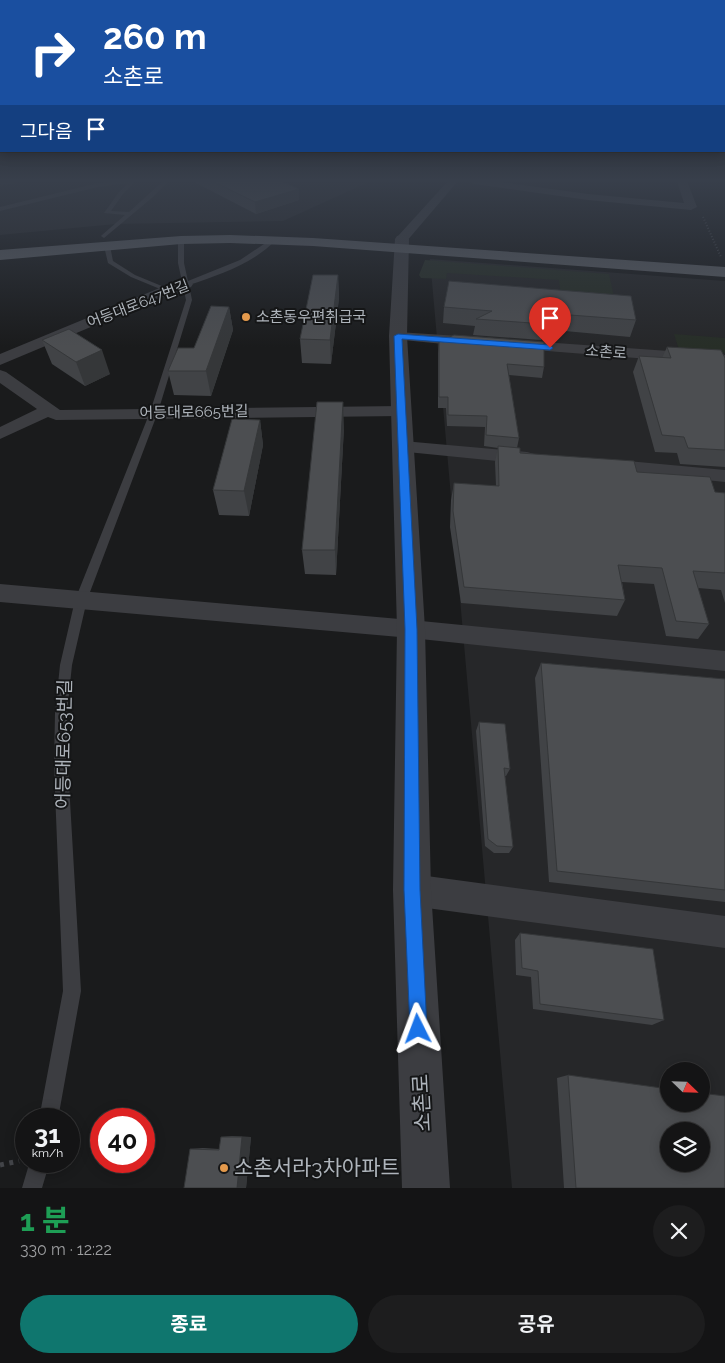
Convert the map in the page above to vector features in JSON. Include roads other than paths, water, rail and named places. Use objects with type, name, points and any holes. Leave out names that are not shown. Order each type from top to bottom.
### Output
[{"type":"main road","points":[[0,255],[155,236]]},
{"type":"main road","points":[[336,236],[401,244]]},
{"type":"main road","points":[[0,245],[181,240],[401,244],[724,265]]},
{"type":"street","points":[[401,244],[407,236]]},
{"type":"street","name":"소촌로","points":[[401,244],[398,336],[411,629],[412,890],[426,1188]]},
{"type":"street","name":"어등대로647번길","points":[[0,360],[167,290],[186,284]]},
{"type":"street","name":"소촌로","points":[[398,336],[725,360]]},
{"type":"street","name":"어등대로665번길","points":[[0,375],[56,415],[154,412],[401,411]]},
{"type":"street","points":[[0,434],[48,410]]},
{"type":"street","points":[[403,447],[549,460]]},
{"type":"street","points":[[588,463],[725,476]]},
{"type":"street","points":[[0,593],[411,629],[725,661]]},
{"type":"street","points":[[412,890],[725,932]]},
{"type":"lane","points":[[109,236],[105,241],[110,262],[133,276],[167,290]]},
{"type":"lane","name":"어등대로653번길","points":[[50,1108],[72,991],[61,766],[61,712],[66,664],[81,600],[154,412],[189,300],[181,263],[181,240]]},
{"type":"lane","name":"어등대로647번길","points":[[186,284],[220,273],[254,256],[272,241]]},
{"type":"lane","points":[[32,1188],[36,1173]]},
{"type":"place","name":"소촌동우편취급국","points":[[246,317]]},
{"type":"place","name":"소촌서라3차아파트","points":[[224,1168]]}]
